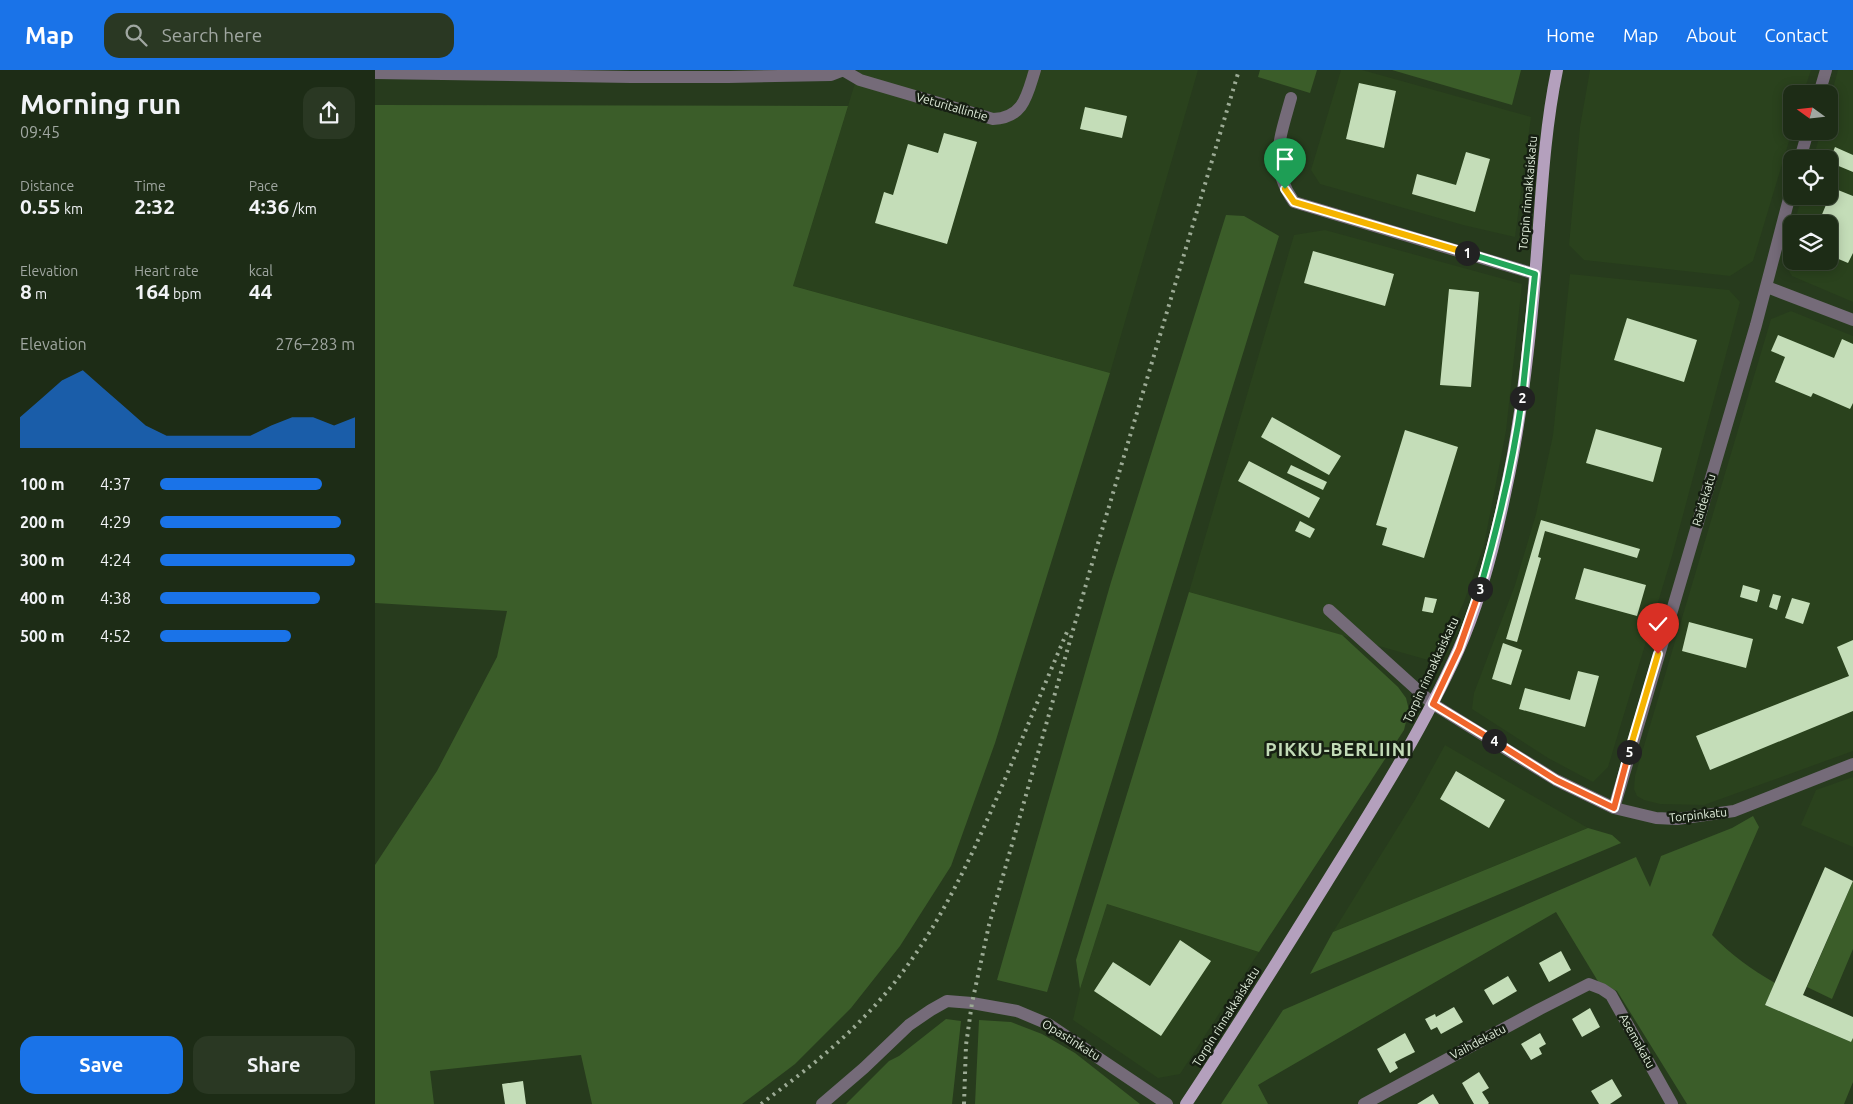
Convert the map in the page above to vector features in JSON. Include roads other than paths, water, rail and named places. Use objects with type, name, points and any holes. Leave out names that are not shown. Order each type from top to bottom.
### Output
[{"type":"main road","name":"Torpin rinnakkaiskatu","points":[[1186,1104],[1225,1046],[1387,784],[1433,704],[1459,649],[1473,610],[1505,497],[1515,449],[1535,274],[1547,135],[1557,70]]},
{"type":"street","name":"Veturitallintie","points":[[844,70],[860,80],[993,119],[1004,119],[1016,113],[1025,99],[1035,70]]},
{"type":"street","points":[[375,73],[489,72],[728,77],[831,75],[844,70]]},
{"type":"street","points":[[1822,85],[1826,70]]},
{"type":"street","points":[[1291,98],[1277,150],[1280,174],[1285,189],[1294,202],[1535,274]]},
{"type":"street","name":"Raidekatu","points":[[1614,808],[1767,286],[1787,205]]},
{"type":"street","points":[[1767,286],[1853,320]]},
{"type":"street","name":"Torpinkatu","points":[[1329,610],[1433,704],[1556,780],[1614,808],[1656,818],[1677,819],[1734,811],[1853,764]]},
{"type":"street","name":"Vaihdekatu","points":[[1364,1104],[1581,987],[1589,984],[1594,985]]},
{"type":"street","name":"Asemakatu","points":[[1594,985],[1611,995],[1672,1104]]},
{"type":"street","name":"Opastinkatu","points":[[822,1104],[864,1068],[909,1025],[947,1001],[972,1003],[1017,1011],[1048,1024],[1167,1104]]},
{"type":"railway","points":[[964,1104],[966,1045],[972,1003],[989,925],[1091,567],[1239,70]]},
{"type":"railway","points":[[761,1104],[815,1062],[865,1016],[909,963],[928,934],[962,874],[977,842],[1067,632]]},
{"type":"district","name":"PIKKU-BERLIINI","points":[[1339,750]]}]
